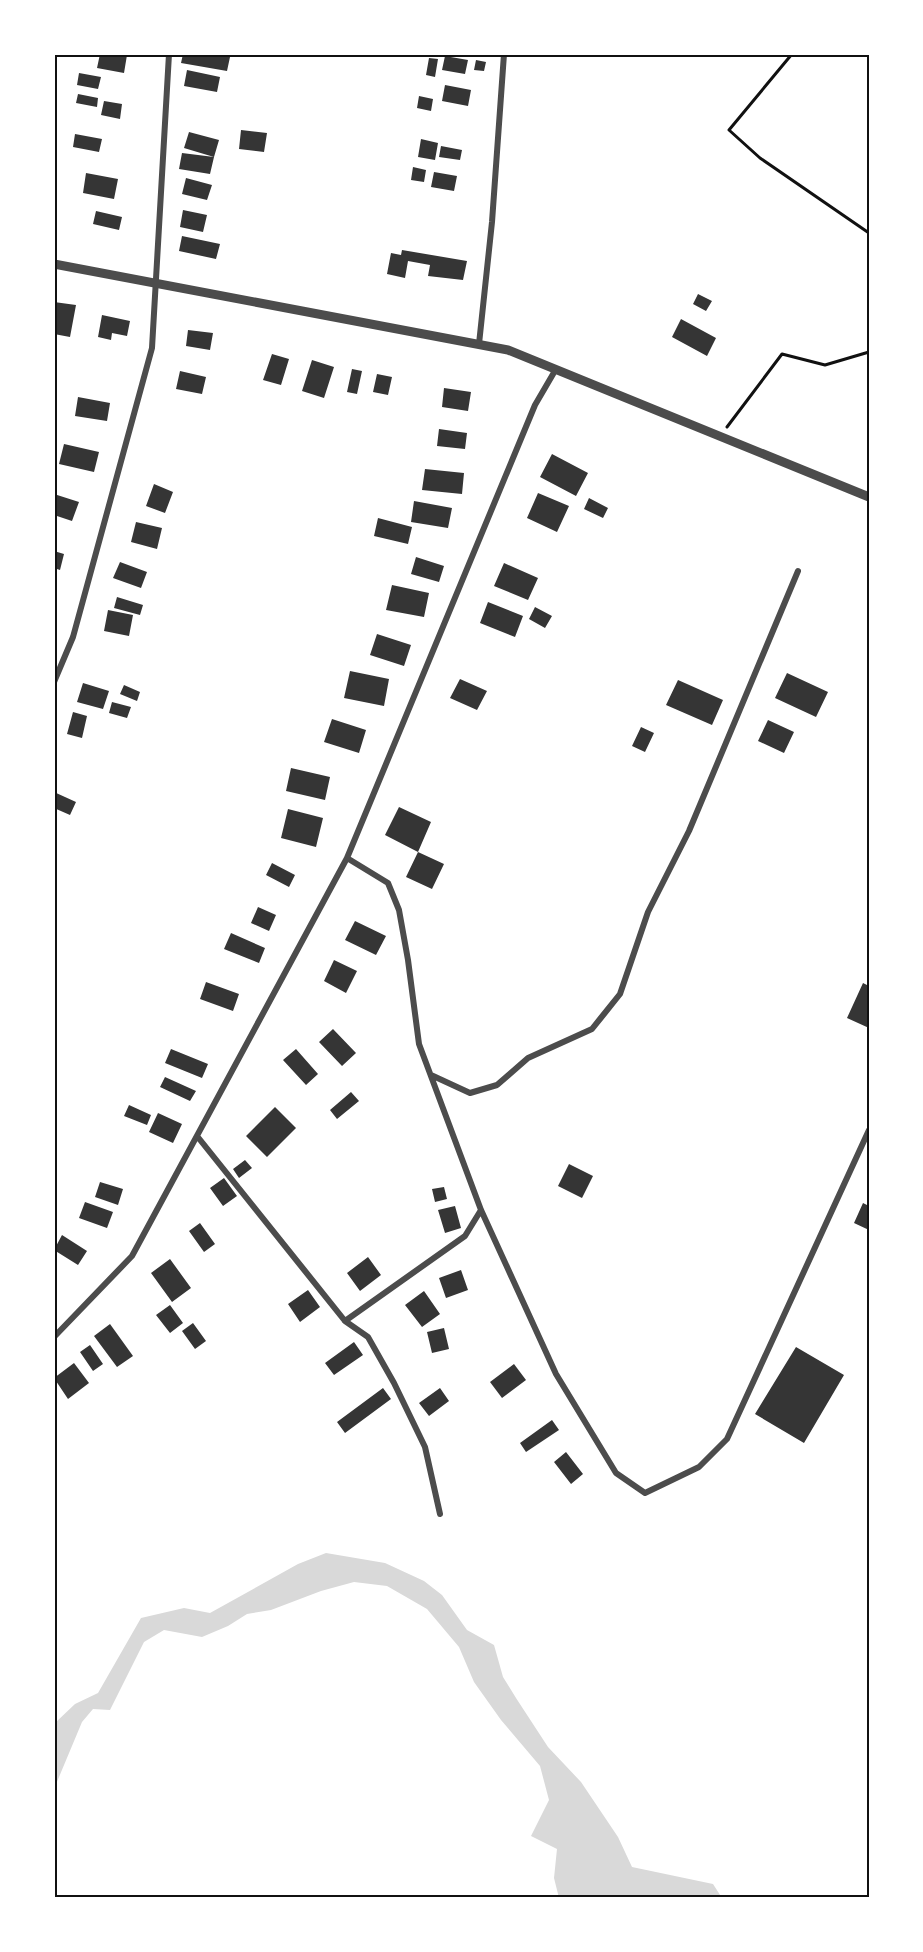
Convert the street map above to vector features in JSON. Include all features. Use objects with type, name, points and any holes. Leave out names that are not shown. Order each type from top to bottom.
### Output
[{"type":"street","points":[[54,682],[73,637],[152,348],[169,54]]},
{"type":"street","points":[[479,344],[492,222],[504,54]]},
{"type":"street","points":[[54,264],[508,350],[869,496]]},
{"type":"street","points":[[54,1337],[132,1256],[347,858],[535,405],[556,369]]},
{"type":"street","points":[[430,1075],[470,1094],[497,1085],[528,1058],[592,1029],[620,994],[648,912],[689,831],[798,571]]},
{"type":"street","points":[[347,858],[388,883],[399,910],[419,1044],[482,1210],[556,1374],[616,1473],[645,1493],[699,1467],[727,1439],[869,1130]]},
{"type":"street","points":[[197,1136],[345,1321],[368,1337],[394,1383],[425,1448],[440,1514]]},
{"type":"street","points":[[345,1321],[465,1236],[482,1210]]},
{"type":"path","points":[[792,54],[729,130],[760,158],[869,233]]},
{"type":"path","points":[[720,436],[782,354],[825,365],[869,352]]},
{"type":"shaded area","points":[[326,1553],[385,1563],[424,1581],[442,1595],[467,1630],[494,1645],[503,1677],[516,1698],[548,1747],[581,1782],[618,1837],[632,1867],[713,1884],[722,1898],[559,1898],[554,1878],[557,1849],[531,1836],[549,1800],[540,1766],[501,1720],[474,1682],[459,1647],[427,1609],[387,1586],[354,1582],[321,1591],[271,1610],[247,1614],[228,1626],[202,1637],[164,1630],[144,1642],[110,1710],[93,1709],[82,1722],[54,1789],[55,1723],[75,1704],[98,1693],[141,1618],[184,1608],[210,1613],[298,1564]]},
{"type":"building","points":[[100,54],[127,55],[124,73],[97,68]]},
{"type":"building","points":[[183,54],[213,54],[230,57],[227,71],[181,63]]},
{"type":"building","points":[[445,56],[468,60],[465,74],[442,70]]},
{"type":"building","points":[[429,58],[438,59],[435,77],[426,75]]},
{"type":"building","points":[[476,60],[486,62],[484,71],[474,70]]},
{"type":"building","points":[[187,70],[220,77],[217,92],[184,86]]},
{"type":"building","points":[[79,73],[101,77],[98,89],[77,85]]},
{"type":"building","points":[[445,85],[471,90],[468,106],[442,101]]},
{"type":"building","points":[[78,94],[98,98],[97,107],[76,103]]},
{"type":"building","points":[[419,96],[433,99],[431,111],[417,108]]},
{"type":"building","points":[[104,101],[122,104],[120,119],[101,115]]},
{"type":"building","points":[[241,130],[267,133],[264,152],[239,149]]},
{"type":"building","points":[[189,132],[219,140],[214,157],[184,148]]},
{"type":"building","points":[[75,134],[102,139],[99,152],[73,147]]},
{"type":"building","points":[[421,139],[438,143],[435,160],[418,157]]},
{"type":"building","points":[[441,146],[462,150],[460,160],[439,157]]},
{"type":"building","points":[[182,153],[214,157],[210,174],[179,169]]},
{"type":"building","points":[[413,167],[426,170],[424,182],[411,180]]},
{"type":"building","points":[[434,172],[457,176],[454,191],[431,187]]},
{"type":"building","points":[[86,173],[118,179],[114,199],[83,193]]},
{"type":"building","points":[[186,178],[212,185],[207,200],[182,194]]},
{"type":"building","points":[[183,210],[207,215],[203,232],[180,227]]},
{"type":"building","points":[[96,211],[122,217],[119,230],[93,224]]},
{"type":"building","points":[[182,236],[220,244],[216,259],[179,251]]},
{"type":"building","points":[[402,250],[467,261],[463,280],[428,276],[430,265],[408,261],[405,278],[387,274],[391,253],[401,255]]},
{"type":"building","points":[[698,294],[712,301],[706,311],[693,304]]},
{"type":"building","points":[[54,302],[76,305],[70,337],[54,334]]},
{"type":"building","points":[[102,315],[130,321],[127,336],[112,333],[111,340],[98,337]]},
{"type":"building","points":[[681,319],[716,338],[707,356],[672,337]]},
{"type":"building","points":[[188,330],[213,333],[210,350],[186,346]]},
{"type":"building","points":[[272,354],[289,359],[281,385],[263,380]]},
{"type":"building","points":[[312,360],[334,367],[324,398],[302,391]]},
{"type":"building","points":[[352,369],[362,371],[357,394],[347,392]]},
{"type":"building","points":[[180,371],[206,377],[202,394],[176,389]]},
{"type":"building","points":[[377,374],[392,377],[388,395],[373,392]]},
{"type":"building","points":[[444,388],[471,392],[468,411],[442,407]]},
{"type":"building","points":[[78,397],[110,403],[107,421],[75,416]]},
{"type":"building","points":[[439,429],[467,433],[465,449],[437,446]]},
{"type":"building","points":[[64,444],[99,452],[94,472],[59,464]]},
{"type":"building","points":[[552,454],[588,473],[576,496],[540,477]]},
{"type":"building","points":[[425,469],[464,473],[462,494],[422,490]]},
{"type":"building","points":[[154,484],[173,492],[165,513],[146,506]]},
{"type":"building","points":[[538,493],[569,506],[557,532],[527,518]]},
{"type":"building","points":[[54,494],[79,502],[72,521],[54,515]]},
{"type":"building","points":[[589,498],[608,508],[603,518],[584,509]]},
{"type":"building","points":[[414,501],[452,508],[448,528],[411,522]]},
{"type":"building","points":[[378,518],[412,527],[408,544],[374,536]]},
{"type":"building","points":[[136,522],[162,528],[157,549],[131,542]]},
{"type":"building","points":[[54,551],[64,554],[60,570],[54,568]]},
{"type":"building","points":[[416,557],[444,566],[439,582],[411,574]]},
{"type":"building","points":[[120,562],[147,572],[141,588],[113,578]]},
{"type":"building","points":[[504,563],[538,578],[528,600],[494,586]]},
{"type":"building","points":[[392,585],[429,593],[424,617],[386,610]]},
{"type":"building","points":[[117,597],[143,605],[140,615],[114,608]]},
{"type":"building","points":[[488,602],[523,616],[515,637],[480,623]]},
{"type":"building","points":[[535,607],[552,616],[545,628],[529,619]]},
{"type":"building","points":[[108,610],[133,615],[129,636],[104,631]]},
{"type":"building","points":[[377,634],[411,645],[404,666],[370,655]]},
{"type":"building","points":[[350,671],[389,679],[384,706],[344,698]]},
{"type":"building","points":[[787,673],[828,692],[816,717],[775,698]]},
{"type":"building","points":[[460,679],[487,691],[477,710],[450,698]]},
{"type":"building","points":[[678,680],[723,700],[712,725],[666,705]]},
{"type":"building","points":[[83,683],[109,691],[103,709],[77,702]]},
{"type":"building","points":[[124,685],[140,692],[137,701],[120,694]]},
{"type":"building","points":[[112,702],[131,707],[127,718],[109,713]]},
{"type":"building","points":[[73,712],[87,716],[82,738],[67,734]]},
{"type":"building","points":[[332,719],[366,730],[359,753],[324,742]]},
{"type":"building","points":[[768,720],[794,732],[784,753],[758,741]]},
{"type":"building","points":[[641,727],[654,733],[645,752],[632,746]]},
{"type":"building","points":[[291,768],[330,777],[325,800],[286,791]]},
{"type":"building","points":[[54,792],[76,802],[70,815],[54,808]]},
{"type":"building","points":[[399,807],[431,822],[418,852],[385,835]]},
{"type":"building","points":[[288,809],[323,818],[316,847],[281,838]]},
{"type":"building","points":[[418,852],[444,864],[432,889],[406,877]]},
{"type":"building","points":[[272,863],[295,875],[289,887],[266,875]]},
{"type":"building","points":[[258,907],[276,915],[269,931],[251,923]]},
{"type":"building","points":[[355,921],[386,936],[376,955],[345,940]]},
{"type":"building","points":[[231,933],[265,948],[259,963],[224,949]]},
{"type":"building","points":[[334,960],[357,971],[346,993],[324,981]]},
{"type":"building","points":[[206,982],[239,994],[233,1011],[200,999]]},
{"type":"building","points":[[863,983],[869,986],[869,1028],[847,1018]]},
{"type":"building","points":[[333,1029],[356,1053],[342,1066],[319,1042]]},
{"type":"building","points":[[171,1049],[208,1064],[202,1078],[165,1063]]},
{"type":"building","points":[[296,1049],[318,1074],[306,1085],[283,1060]]},
{"type":"building","points":[[165,1077],[196,1091],[190,1101],[160,1087]]},
{"type":"building","points":[[351,1092],[359,1101],[337,1119],[330,1110]]},
{"type":"building","points":[[129,1105],[151,1115],[147,1125],[124,1116]]},
{"type":"building","points":[[275,1107],[296,1128],[267,1157],[246,1136]]},
{"type":"building","points":[[158,1113],[182,1124],[173,1143],[149,1132]]},
{"type":"building","points":[[245,1160],[252,1168],[239,1178],[233,1169]]},
{"type":"building","points":[[569,1164],[593,1176],[582,1198],[558,1186]]},
{"type":"building","points":[[224,1178],[237,1196],[223,1206],[210,1188]]},
{"type":"building","points":[[100,1182],[123,1189],[118,1205],[95,1197]]},
{"type":"building","points":[[444,1187],[447,1199],[435,1202],[432,1189]]},
{"type":"building","points":[[85,1202],[113,1212],[107,1228],[79,1218]]},
{"type":"building","points":[[863,1203],[869,1206],[869,1230],[854,1223]]},
{"type":"building","points":[[455,1206],[461,1228],[445,1233],[438,1210]]},
{"type":"building","points":[[200,1223],[215,1244],[204,1252],[189,1231]]},
{"type":"building","points":[[62,1235],[87,1251],[78,1265],[54,1250]]},
{"type":"building","points":[[368,1257],[381,1275],[360,1291],[347,1273]]},
{"type":"building","points":[[170,1259],[191,1288],[172,1302],[151,1273]]},
{"type":"building","points":[[461,1270],[468,1290],[446,1298],[439,1278]]},
{"type":"building","points":[[308,1290],[320,1307],[300,1322],[288,1304]]},
{"type":"building","points":[[424,1291],[440,1314],[422,1327],[405,1305]]},
{"type":"building","points":[[170,1305],[183,1323],[170,1333],[156,1315]]},
{"type":"building","points":[[193,1323],[206,1341],[195,1349],[182,1331]]},
{"type":"building","points":[[110,1324],[133,1356],[117,1367],[94,1336]]},
{"type":"building","points":[[444,1328],[449,1349],[432,1353],[427,1332]]},
{"type":"building","points":[[354,1342],[363,1355],[334,1375],[325,1363]]},
{"type":"building","points":[[90,1345],[103,1364],[93,1371],[80,1352]]},
{"type":"building","points":[[796,1347],[844,1375],[804,1443],[755,1414]]},
{"type":"building","points":[[74,1363],[89,1383],[68,1399],[54,1378]]},
{"type":"building","points":[[514,1364],[526,1380],[502,1398],[490,1382]]},
{"type":"building","points":[[383,1388],[391,1399],[345,1433],[337,1422]]},
{"type":"building","points":[[440,1388],[449,1401],[429,1416],[419,1403]]},
{"type":"building","points":[[552,1420],[559,1430],[526,1452],[520,1443]]},
{"type":"building","points":[[566,1452],[583,1474],[571,1484],[554,1462]]}]
